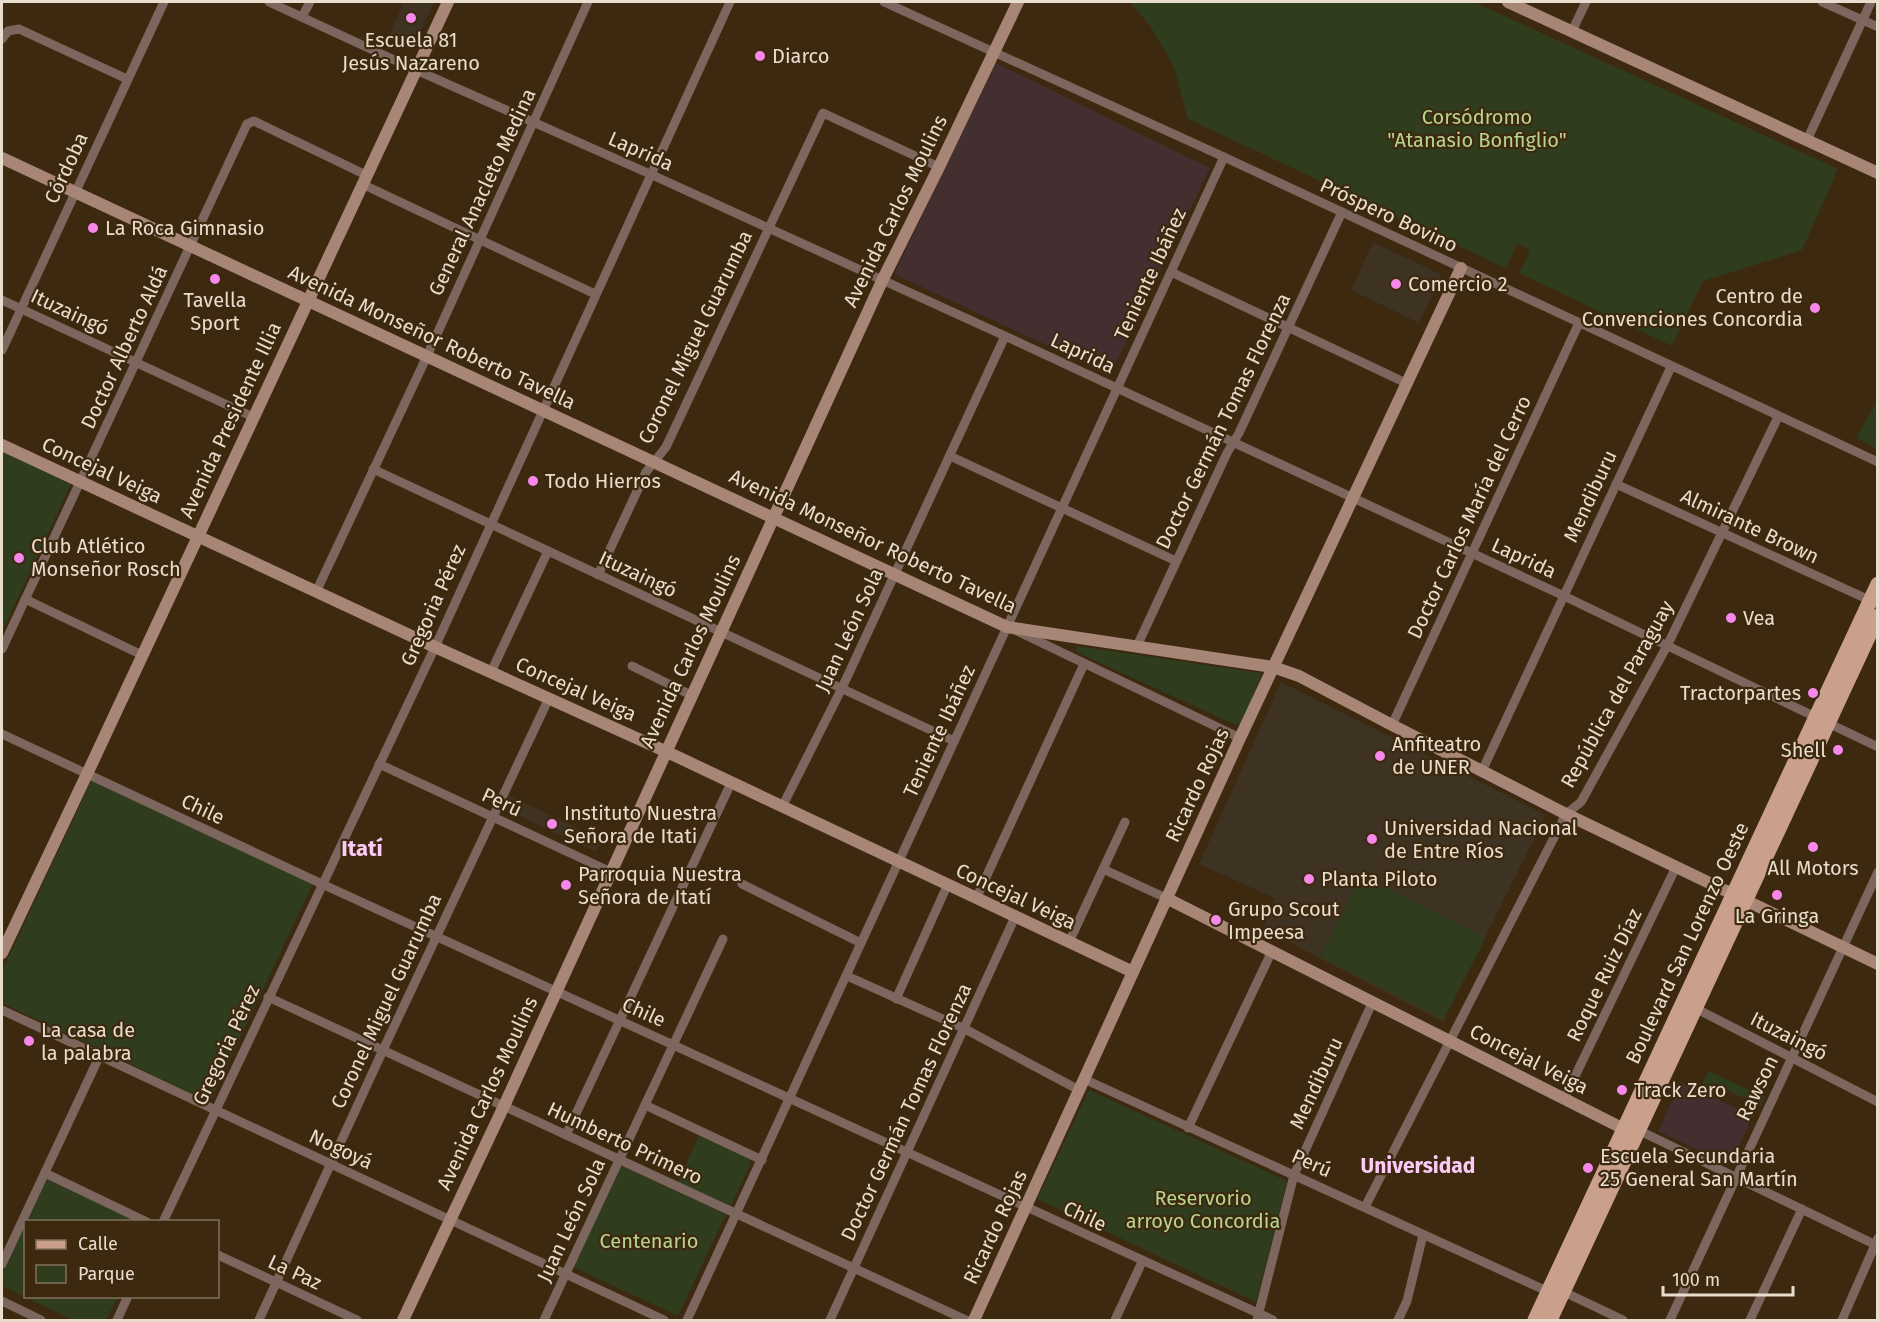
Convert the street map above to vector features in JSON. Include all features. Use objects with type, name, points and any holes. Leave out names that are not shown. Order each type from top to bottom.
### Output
[{"type":"main road","name":"Boulevard San Lorenzo Oeste","points":[[1535,1320],[1556,1292],[1821,721],[1874,602],[1878,584]]},
{"type":"main road","name":"Boulevard San Lorenzo Oeste","points":[[1821,721],[1878,616]]},
{"type":"main road","name":"Boulevard San Lorenzo Oeste","points":[[1550,1320],[1556,1292]]},
{"type":"street","name":"Córdoba","points":[[2,350],[164,2]]},
{"type":"street","name":"Laprida","points":[[269,2],[1005,336],[1564,596],[1878,747]]},
{"type":"street","points":[[302,17],[310,2]]},
{"type":"street","name":"Avenida Presidente Illia","points":[[2,953],[448,2]]},
{"type":"street","name":"General Anacleto Medina","points":[[316,592],[427,356],[588,2]]},
{"type":"street","name":"Gregoria Pérez","points":[[163,1220],[435,647],[730,2]]},
{"type":"street","name":"Próspero Bovino","points":[[884,2],[1224,157],[1878,462]]},
{"type":"street","name":"Avenida Carlos Moulins","points":[[403,1320],[504,1106],[882,281],[1018,2]]},
{"type":"street","points":[[1509,2],[1878,173]]},
{"type":"street","points":[[1572,31],[1587,2]]},
{"type":"street","points":[[1822,2],[1878,27]]},
{"type":"street","points":[[1807,140],[1871,2]]},
{"type":"street","points":[[2,39],[8,31],[19,29],[127,79]]},
{"type":"street","name":"Coronel Miguel Guarumba","points":[[598,575],[646,472],[666,447],[823,113],[939,167]]},
{"type":"street","name":"Doctor Alberto Aldá","points":[[2,649],[247,124],[254,121],[364,180]]},
{"type":"street","name":"Teniente Ibáñez","points":[[687,1320],[1224,157]]},
{"type":"street","name":"Avenida Monseñor Roberto Tavella","points":[[2,158],[1007,627],[1273,667],[1299,676],[1566,814],[1878,964]]},
{"type":"street","points":[[364,180],[480,241],[595,294]]},
{"type":"street","name":"Doctor Germán Tomas Florenza","points":[[1137,646],[1342,212]]},
{"type":"street","name":"Ricardo Rojas","points":[[974,1320],[1240,738],[1461,268]]},
{"type":"street","points":[[1171,272],[1406,384]]},
{"type":"street","name":"Ituzaingó","points":[[2,300],[253,417]]},
{"type":"street","name":"Doctor Carlos María del Cerro","points":[[1392,725],[1579,323]]},
{"type":"street","name":"Juan León Sola","points":[[782,807],[896,574],[1005,336]]},
{"type":"street","name":"Mendiburu","points":[[1482,771],[1671,367]]},
{"type":"street","name":"República del Paraguay","points":[[1365,1208],[1566,814],[1581,802],[1667,646],[1778,417]]},
{"type":"street","name":"Concejal Veiga","points":[[2,445],[435,647],[665,751],[1133,972]]},
{"type":"street","points":[[950,456],[1176,561]]},
{"type":"street","name":"Ituzaingó","points":[[373,469],[954,741]]},
{"type":"street","name":"Almirante Brown","points":[[1616,484],[1874,602]]},
{"type":"street","points":[[491,672],[548,551]]},
{"type":"street","points":[[25,599],[142,655]]},
{"type":"street","points":[[1007,627],[1240,738]]},
{"type":"street","points":[[976,899],[1084,664]]},
{"type":"street","points":[[632,666],[691,695]]},
{"type":"street","name":"Coronel Miguel Guarumba","points":[[259,1320],[549,698]]},
{"type":"street","name":"Chile","points":[[2,734],[1259,1317],[1273,1320]]},
{"type":"street","name":"Perú","points":[[379,764],[611,872]]},
{"type":"street","points":[[566,1135],[731,783]]},
{"type":"street","points":[[1069,942],[1125,822]]},
{"type":"street","name":"Roque Ruiz Díaz","points":[[1564,1099],[1676,867]]},
{"type":"street","points":[[1103,869],[1166,898]]},
{"type":"street","name":"Rawson","points":[[1670,1320],[1878,872]]},
{"type":"street","points":[[742,884],[861,943]]},
{"type":"street","points":[[896,999],[947,886]]},
{"type":"street","name":"Concejal Veiga","points":[[1166,898],[1452,1040],[1564,1099],[1877,1243]]},
{"type":"street","name":"Doctor Germán Tomas Florenza","points":[[830,1320],[1015,917]]},
{"type":"street","name":"Juan León Sola","points":[[544,1320],[723,939]]},
{"type":"street","points":[[1188,1128],[1272,951]]},
{"type":"street","name":"Perú","points":[[847,976],[1082,1085],[1188,1128],[1423,1235],[1623,1320]]},
{"type":"street","name":"Humberto Primero","points":[[268,997],[966,1320]]},
{"type":"street","name":"Mendiburu","points":[[1259,1317],[1294,1175],[1373,1001]]},
{"type":"street","name":"Ituzaingó","points":[[1689,1005],[1878,1102]]},
{"type":"street","name":"Nogoyá","points":[[2,1010],[664,1320]]},
{"type":"street","points":[[2,1264],[100,1055]]},
{"type":"street","points":[[645,1105],[762,1160]]},
{"type":"street","points":[[45,1173],[145,1220]]},
{"type":"street","points":[[1750,1320],[1802,1209]]},
{"type":"street","points":[[1398,1320],[1407,1301],[1423,1235]]},
{"type":"street","points":[[1842,1320],[1877,1243]]},
{"type":"street","name":"La Paz","points":[[219,1255],[357,1320]]},
{"type":"street","points":[[1114,1320],[1142,1262]]},
{"type":"street","points":[[117,1320],[127,1298]]},
{"type":"street","points":[[2,1301],[41,1320]]},
{"type":"shaded area","name":"Escuela 81 Jesús Nazareno","points":[[404,2],[434,2],[415,43],[409,46],[389,35]]},
{"type":"shaded area","points":[[996,63],[1210,168],[1110,375],[894,274]]},
{"type":"shaded area","name":"Comercio 2","points":[[1373,242],[1440,274],[1441,278],[1419,323],[1351,290]]},
{"type":"shaded area","name":"Universidad Nacional de Entre Ríos","points":[[1281,682],[1546,815],[1443,1022],[1263,929],[1275,898],[1199,864]]},
{"type":"shaded area","name":"Instituto Nuestra Señora de Itati","points":[[509,795],[602,840],[596,852],[503,808]]},
{"type":"shaded area","points":[[1681,1082],[1753,1116],[1730,1165],[1658,1131]]},
{"type":"green space","name":"Corsódromo \"Atanasio Bonfiglio\"","points":[[1130,2],[1474,2],[1838,169],[1802,250],[1703,281],[1672,346],[1519,273],[1530,250],[1517,244],[1506,268],[1188,119],[1174,67],[1151,27]]},
{"type":"green space","points":[[1877,401],[1877,449],[1856,438]]},
{"type":"green space","name":"Club Atlético Monseñor Rosch","points":[[2,451],[71,484],[2,632]]},
{"type":"green space","points":[[1077,646],[1260,673],[1261,677],[1241,724],[1236,725],[1078,653]]},
{"type":"green space","points":[[94,775],[315,879],[210,1102],[2,1003],[2,971]]},
{"type":"green space","points":[[1362,875],[1486,937],[1444,1019],[1320,957]]},
{"type":"green space","points":[[1708,1071],[1765,1097],[1761,1106],[1724,1089],[1719,1099],[1699,1090]]},
{"type":"green space","name":"Reservorio arroyo Concordia","points":[[1089,1090],[1287,1181],[1256,1302],[1037,1199]]},
{"type":"green space","name":"Centenario","points":[[699,1135],[750,1159],[751,1163],[731,1206],[677,1184]]},
{"type":"green space","name":"Centenario","points":[[620,1165],[726,1214],[678,1316],[573,1267]]},
{"type":"green space","points":[[47,1177],[135,1220],[27,1220]]},
{"type":"green space","points":[[24,1226],[24,1297],[2,1286],[2,1272]]},
{"type":"green space","points":[[27,1298],[117,1298],[106,1320],[73,1320]]},
{"type":"place","name":"Escuela 81 Jesús Nazareno","points":[[411,18]]},
{"type":"place","name":"Diarco","points":[[760,56]]},
{"type":"place","name":"La Roca Gimnasio","points":[[93,228]]},
{"type":"place","name":"Tavella Sport","points":[[215,279]]},
{"type":"place","name":"Comercio 2","points":[[1396,284]]},
{"type":"place","name":"Centro de Convenciones Concordia","points":[[1815,308]]},
{"type":"place","name":"Todo Hierros","points":[[533,481]]},
{"type":"place","name":"Club Atlético Monseñor Rosch","points":[[19,558]]},
{"type":"place","name":"Vea","points":[[1731,618]]},
{"type":"place","name":"Tractorpartes","points":[[1813,693]]},
{"type":"place","name":"Shell","points":[[1838,750]]},
{"type":"place","name":"Anfiteatro de UNER","points":[[1380,756]]},
{"type":"place","name":"Instituto Nuestra Señora de Itati","points":[[552,824]]},
{"type":"place","name":"Universidad Nacional de Entre Ríos","points":[[1372,839]]},
{"type":"place","name":"All Motors","points":[[1813,847]]},
{"type":"place","name":"Planta Piloto","points":[[1309,879]]},
{"type":"place","name":"Parroquia Nuestra Señora de Itatí","points":[[566,885]]},
{"type":"place","name":"La Gringa","points":[[1777,895]]},
{"type":"place","name":"Grupo Scout Impeesa","points":[[1216,920]]},
{"type":"place","name":"La casa de la palabra","points":[[29,1041]]},
{"type":"place","name":"Track Zero","points":[[1622,1090]]},
{"type":"place","name":"Escuela Secundaria 25 General San Martín","points":[[1588,1168]]},
{"type":"district","name":"Itatí","points":[[362,848]]},
{"type":"district","name":"Universidad","points":[[1418,1166]]}]
